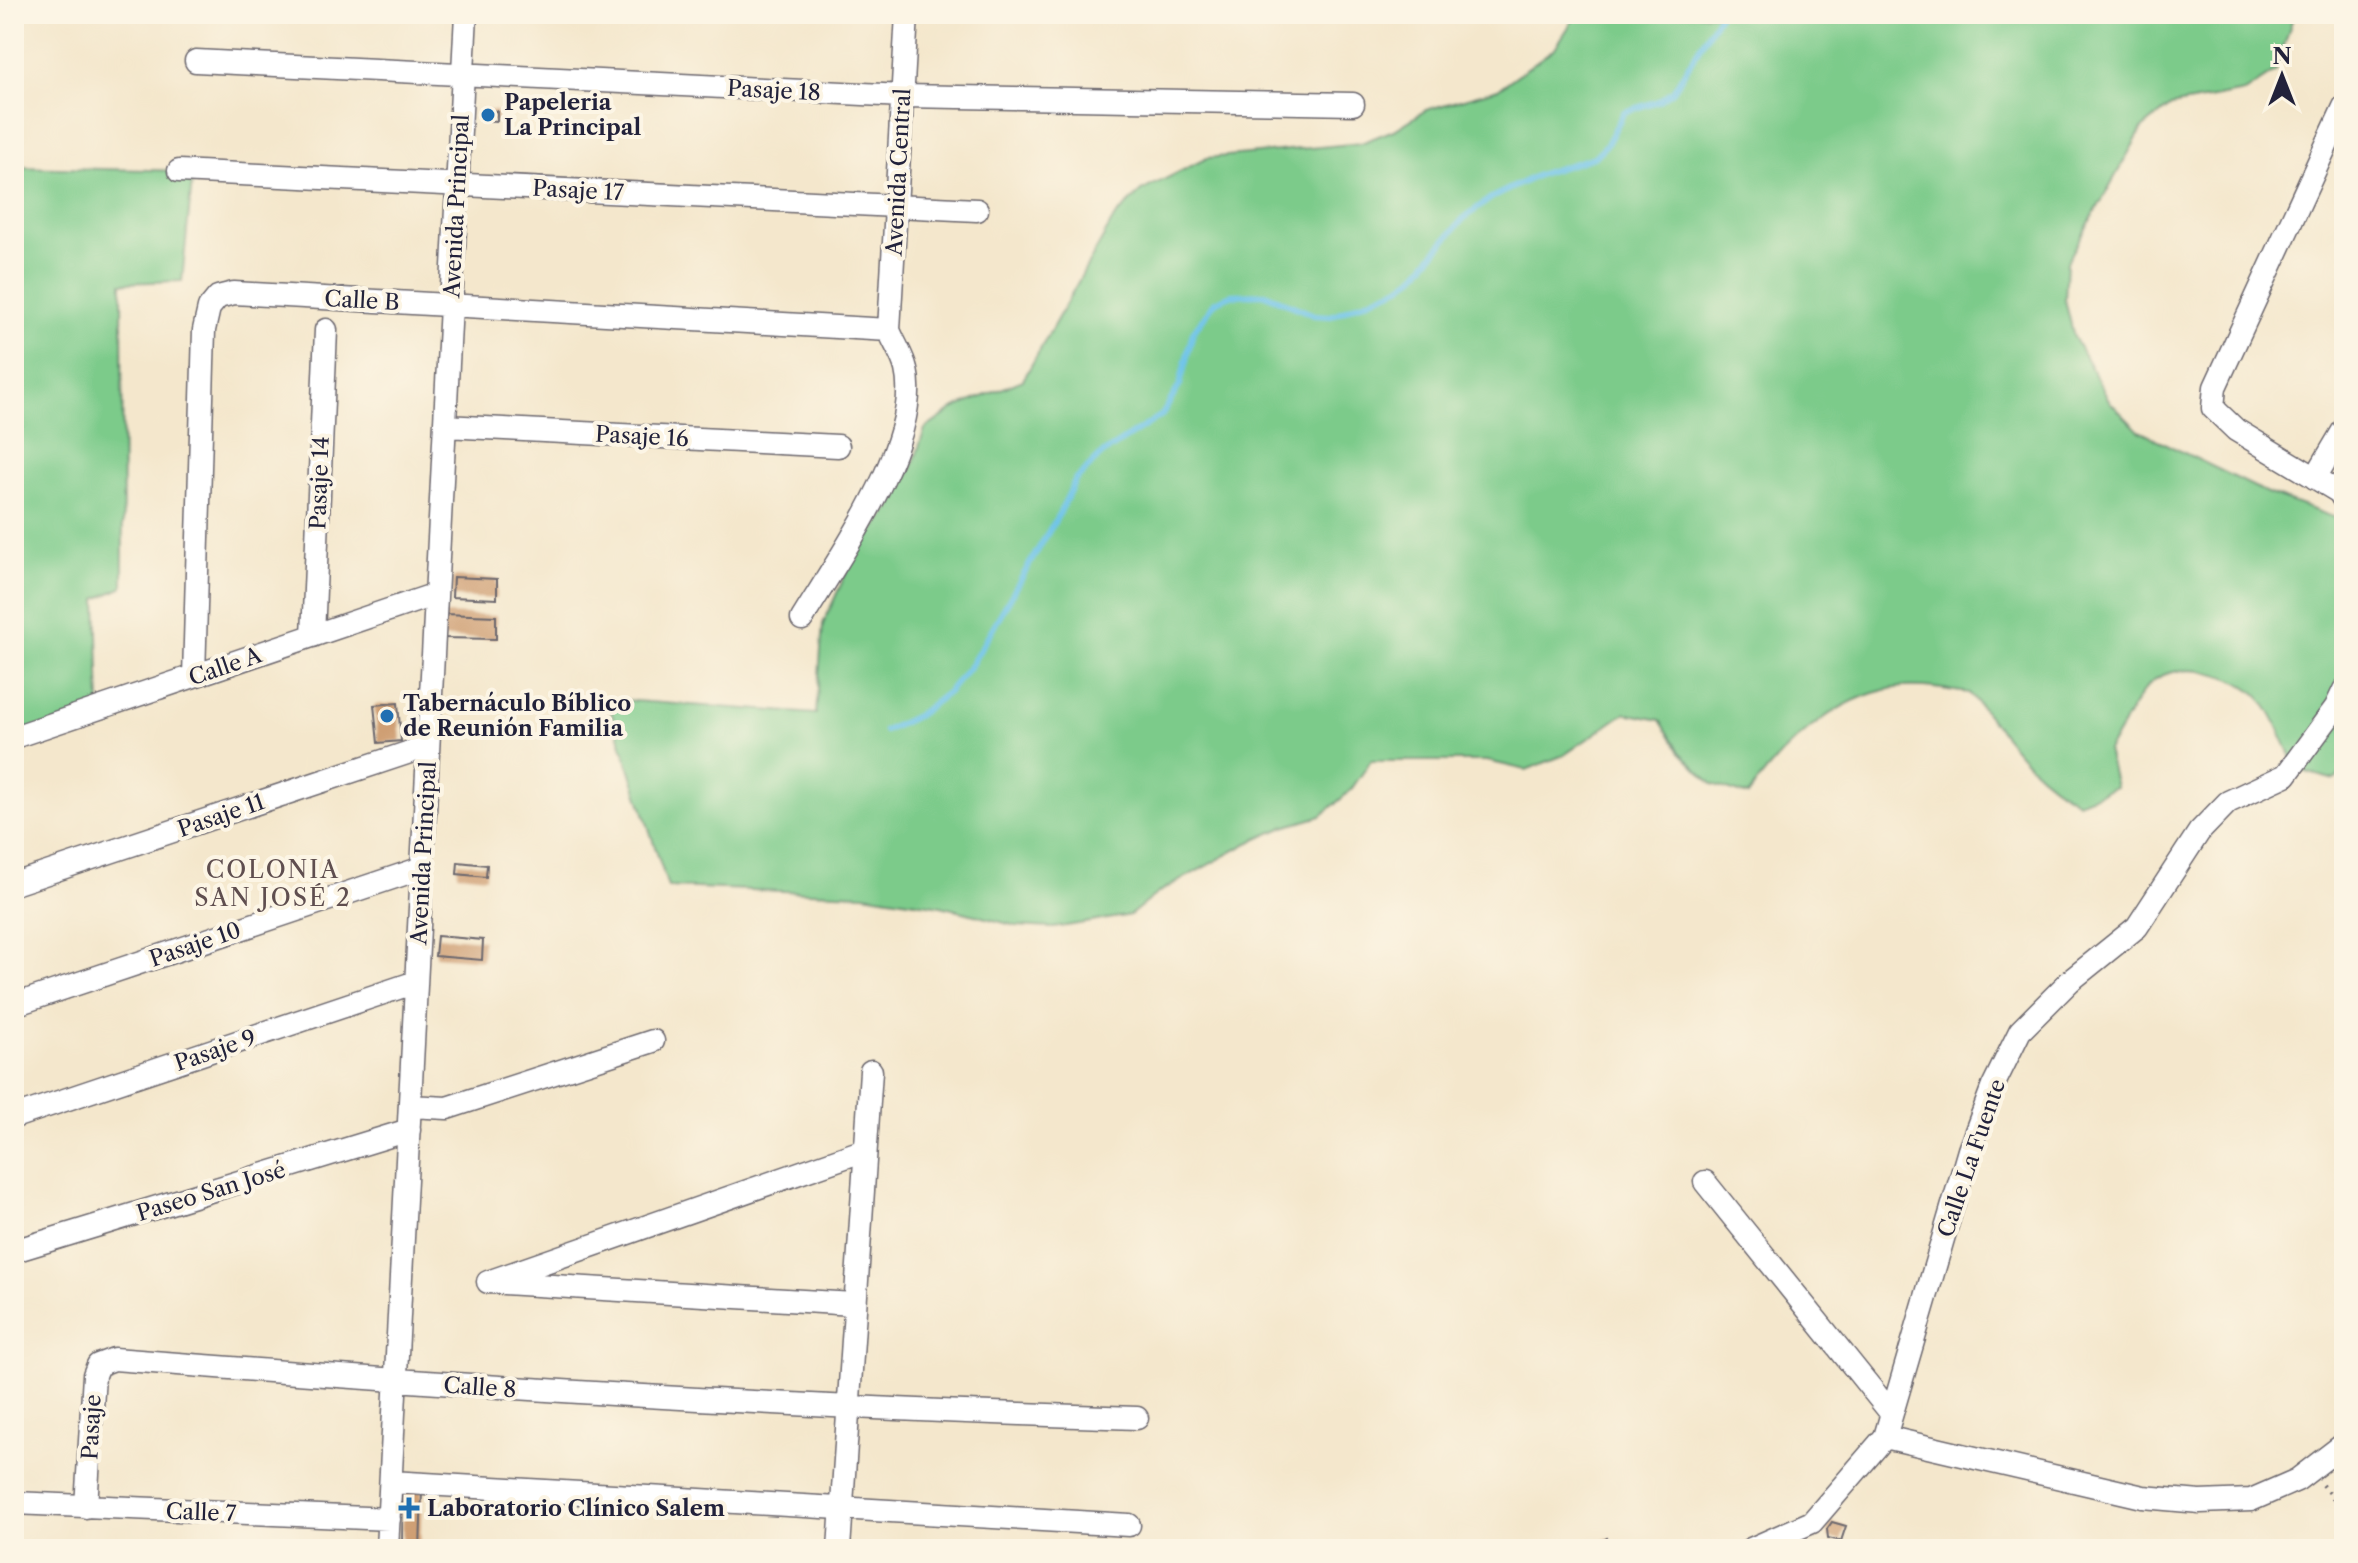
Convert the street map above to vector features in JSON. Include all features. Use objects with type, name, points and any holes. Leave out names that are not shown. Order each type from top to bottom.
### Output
[{"type":"street","name":"Avenida Principal","points":[[387,1549],[466,14]]},
{"type":"street","name":"Avenida Central","points":[[889,330],[907,14]]},
{"type":"street","name":"Pasaje 18","points":[[196,61],[903,96],[1353,104]]},
{"type":"street","points":[[2344,107],[2215,387],[2213,408],[2236,430],[2339,492],[2344,500]]},
{"type":"street","name":"Pasaje 17","points":[[179,171],[977,210]]},
{"type":"street","name":"Calle B","points":[[194,676],[204,330],[213,301],[234,293],[889,330]]},
{"type":"street","name":"Pasaje 14","points":[[313,636],[326,330]]},
{"type":"street","points":[[802,619],[896,454],[905,411],[906,370],[889,330]]},
{"type":"street","name":"Pasaje 16","points":[[445,426],[838,446]]},
{"type":"street","points":[[2315,478],[2344,429]]},
{"type":"street","name":"Calle A","points":[[14,737],[436,594]]},
{"type":"street","name":"Calle La Fuente","points":[[1764,1548],[1812,1522],[1885,1437],[1969,1150],[1993,1086],[2020,1031],[2070,981],[2137,927],[2199,832],[2228,802],[2286,775],[2336,707],[2344,690]]},
{"type":"street","name":"Pasaje 11","points":[[14,884],[428,746]]},
{"type":"street","name":"Pasaje 10","points":[[14,1005],[422,868]]},
{"type":"street","name":"Pasaje 9","points":[[14,1117],[416,982]]},
{"type":"street","points":[[410,1106],[447,1108],[653,1041]]},
{"type":"street","points":[[839,1549],[871,1071]]},
{"type":"street","name":"Paseo San José","points":[[14,1251],[409,1130]]},
{"type":"street","points":[[854,1304],[488,1282],[865,1150]]},
{"type":"street","points":[[1705,1182],[1891,1413]]},
{"type":"street","name":"Calle 8","points":[[114,1359],[396,1382],[847,1410],[1137,1418]]},
{"type":"street","name":"Pasaje","points":[[86,1507],[94,1375],[98,1365],[114,1359]]},
{"type":"street","points":[[1885,1437],[2143,1497],[2200,1502],[2251,1500],[2297,1480],[2344,1444]]},
{"type":"street","points":[[391,1482],[842,1511],[1129,1525]]},
{"type":"street","name":"Calle 7","points":[[14,1503],[389,1519]]},
{"type":"path","points":[[2310,1470],[2344,1511]]},
{"type":"green space","points":[[1577,14],[2294,14],[2276,71],[2244,92],[2171,106],[2142,129],[2067,262],[2065,300],[2074,337],[2110,402],[2139,431],[2267,493],[2344,521],[2344,770],[2335,780],[2298,770],[2264,703],[2244,685],[2217,674],[2174,672],[2153,681],[2138,699],[2107,750],[2116,787],[2078,802],[2030,765],[1969,693],[1904,687],[1873,693],[1830,714],[1792,744],[1748,796],[1712,784],[1680,752],[1660,720],[1625,713],[1564,755],[1526,770],[1487,761],[1371,761],[1350,791],[1321,816],[1284,827],[1248,843],[1159,892],[1130,915],[1091,922],[1053,928],[1016,926],[941,906],[864,894],[668,887],[607,699],[816,714],[823,624],[852,560],[896,500],[912,468],[925,429],[955,408],[1023,380],[1114,218],[1141,191],[1207,158],[1361,143],[1396,129],[1426,110],[1498,89],[1555,48]]},
{"type":"green space","points":[[14,167],[193,171],[182,281],[122,283],[123,587],[97,599],[100,708],[14,737]]},
{"type":"building","name":"Papeleria La Principal","points":[[480,110],[497,111],[497,121],[480,120]]},
{"type":"building","points":[[453,577],[497,579],[497,599],[452,597]]},
{"type":"building","points":[[444,614],[496,616],[496,639],[443,638]]},
{"type":"building","name":"Tabernáculo Bíblico de Reunión Familia","points":[[398,703],[401,741],[378,743],[374,705]]},
{"type":"building","points":[[458,862],[487,865],[486,877],[457,874]]},
{"type":"building","points":[[437,936],[483,940],[482,960],[435,956]]},
{"type":"building","points":[[403,1490],[422,1491],[420,1549],[402,1549]]},
{"type":"building","points":[[1832,1522],[1846,1526],[1841,1541],[1828,1538],[1827,1529]]},
{"type":"building","points":[[1607,1538],[1613,1549],[1588,1549]]},
{"type":"waterway","points":[[885,731],[918,715],[948,692],[971,665],[1075,481],[1102,454],[1162,415],[1180,385],[1193,332],[1215,302],[1231,295],[1265,294],[1314,315],[1331,316],[1400,287],[1415,276],[1463,219],[1491,198],[1540,174],[1594,157],[1607,144],[1624,112],[1658,101],[1673,91],[1720,14]]},
{"type":"place","name":"Papeleria La Principal","points":[[488,115]]},
{"type":"place","name":"Tabernáculo Bíblico de Reunión Familia","points":[[387,716]]},
{"type":"place","name":"Laboratorio Clínico Salem","points":[[409,1508]]},
{"type":"district","name":"COLONIA SAN JOSÉ 2","points":[[273,884]]}]
